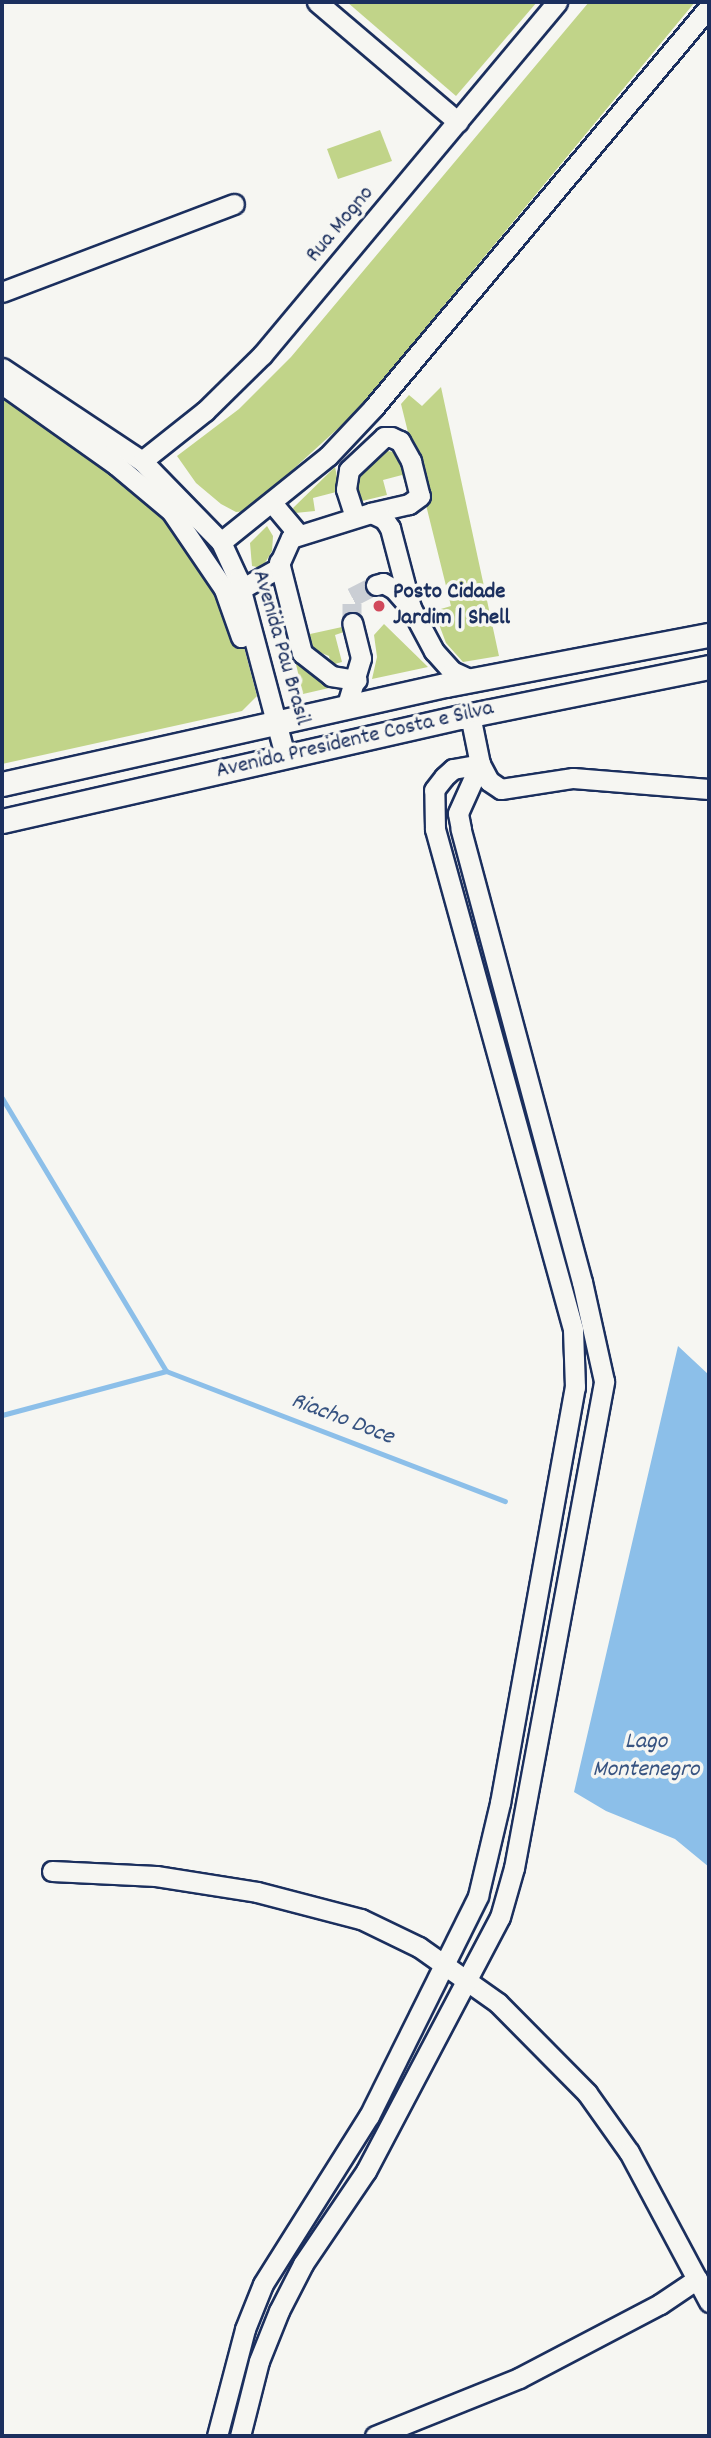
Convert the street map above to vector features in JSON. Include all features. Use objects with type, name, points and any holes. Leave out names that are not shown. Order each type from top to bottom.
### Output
[{"type":"main road","name":"Avenida Presidente Costa e Silva","points":[[2,784],[471,680],[706,634]]},
{"type":"main road","name":"Avenida Presidente Costa e Silva","points":[[2,821],[470,715],[709,667]]},
{"type":"street","points":[[317,2],[458,122]]},
{"type":"street","name":"Rua Mogno","points":[[142,461],[205,411],[262,355],[557,2]]},
{"type":"street","points":[[221,542],[273,504],[328,456],[374,407],[709,7]]},
{"type":"street","points":[[2,292],[234,204]]},
{"type":"street","name":"Avenida Pau Brasil","points":[[2,368],[142,461],[221,542],[241,589],[285,756]]},
{"type":"street","points":[[2,384],[116,465],[171,510],[224,589],[257,695]]},
{"type":"street","points":[[273,504],[298,534]]},
{"type":"street","points":[[241,589],[268,577],[291,538],[298,534],[363,515],[384,519],[390,528],[411,608],[434,651],[452,671],[471,680]]},
{"type":"street","points":[[279,562],[302,653],[331,676],[357,680]]},
{"type":"street","points":[[376,585],[383,583],[394,589],[411,608]]},
{"type":"street","points":[[346,708],[357,680],[361,658],[352,623]]},
{"type":"street","points":[[470,715],[480,764],[489,781],[501,789],[573,778],[709,789]]},
{"type":"street","points":[[217,2436],[245,2329],[263,2284],[369,2116],[467,1924],[487,1866],[575,1387],[573,1329],[435,829],[434,790],[453,769],[480,764]]},
{"type":"street","points":[[240,2436],[258,2361],[279,2311],[303,2264],[366,2171],[469,1981],[500,1917],[514,1868],[604,1381],[582,1282],[460,829],[458,813],[480,764]]},
{"type":"street","points":[[52,1871],[156,1876],[257,1892],[361,1919],[469,1981],[541,2043],[587,2093],[629,2152],[709,2302]]},
{"type":"street","points":[[375,2436],[519,2378],[660,2304],[697,2279]]},
{"type":"green space","points":[[347,2],[537,2],[456,96]]},
{"type":"green space","points":[[589,2],[695,2],[355,413],[247,511],[236,512],[221,504],[196,483],[177,456],[239,409],[291,357]]},
{"type":"green space","points":[[380,130],[392,161],[338,179],[327,149]]},
{"type":"green space","points":[[2,384],[149,490],[237,621],[257,696],[242,711],[2,764]]},
{"type":"green space","points":[[441,387],[499,656],[463,662],[446,643],[434,611],[451,606],[401,404],[409,395],[422,406]]},
{"type":"green space","points":[[387,451],[396,452],[414,491],[408,492],[402,475],[383,480],[387,495],[358,502],[356,475]]},
{"type":"green space","points":[[335,467],[340,491],[313,498],[315,511],[295,513],[293,508]]},
{"type":"green space","points":[[267,526],[273,536],[272,551],[262,568],[252,566],[250,543]]},
{"type":"green space","points":[[278,588],[297,658],[329,688],[303,694]]},
{"type":"green space","points":[[384,624],[428,667],[372,679],[377,657],[374,635]]},
{"type":"green space","points":[[342,627],[344,632],[335,635],[342,662],[331,665],[329,656],[311,649],[310,634]]},
{"type":"water","name":"Lago Montenegro","points":[[678,1346],[709,1375],[709,1867],[675,1839],[606,1811],[574,1792]]},
{"type":"waterway","points":[[2,1098],[166,1371]]},
{"type":"waterway","name":"Riacho Doce","points":[[166,1371],[505,1501]]},
{"type":"waterway","points":[[2,1415],[166,1371]]},
{"type":"tunnel","points":[[352,623],[352,597],[376,585]]},
{"type":"place","name":"Posto Cidade Jardim | Shell","points":[[379,606]]}]
